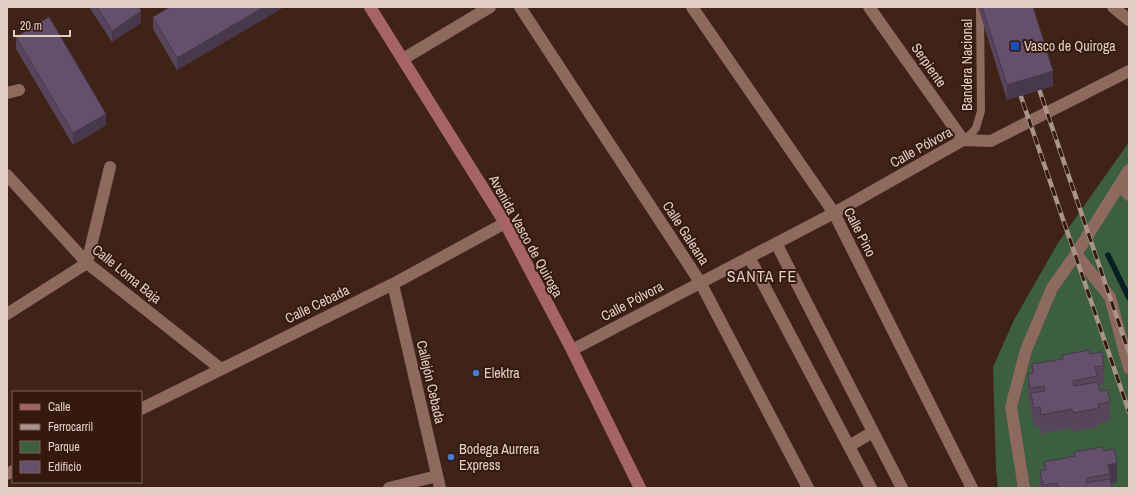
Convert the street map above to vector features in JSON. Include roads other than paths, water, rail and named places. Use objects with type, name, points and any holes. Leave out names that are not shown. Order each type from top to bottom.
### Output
[{"type":"main road","name":"Avenida Vasco de Quiroga","points":[[370,7],[505,223],[572,350],[640,488]]},
{"type":"street","points":[[403,59],[490,7]]},
{"type":"street","name":"Calle Galeana","points":[[520,7],[700,282],[808,488]]},
{"type":"street","name":"Calle Pino","points":[[692,7],[834,213],[972,488]]},
{"type":"street","name":"Serpiente","points":[[869,7],[963,140]]},
{"type":"street","points":[[1113,7],[1129,20]]},
{"type":"street","name":"Calle Pólvora","points":[[572,350],[834,213],[963,140],[991,141],[1129,72]]},
{"type":"street","points":[[7,93],[19,90]]},
{"type":"street","points":[[7,314],[87,263],[110,167]]},
{"type":"street","points":[[1024,488],[1011,406],[1026,350],[1052,288],[1076,254],[1129,170]]},
{"type":"street","name":"Calle Loma Baja","points":[[7,175],[87,263],[222,369]]},
{"type":"street","points":[[1120,185],[1129,195]]},
{"type":"street","name":"Calle Cebada","points":[[142,409],[393,284],[505,223]]},
{"type":"street","points":[[776,243],[902,488]]},
{"type":"street","points":[[1076,254],[1110,297],[1129,368]]},
{"type":"street","points":[[749,257],[871,488]]},
{"type":"street","name":"Callejón Cebada","points":[[393,284],[439,482]]},
{"type":"street","points":[[849,446],[873,432]]},
{"type":"street","points":[[389,488],[439,482]]},
{"type":"lane","name":"Bandera Nacional","points":[[963,140],[976,128],[981,111],[980,7]]},
{"type":"waterway","points":[[1108,255],[1129,298]]},
{"type":"railway","points":[[1036,80],[1129,353]]},
{"type":"railway","points":[[1017,85],[1129,412]]},
{"type":"place","name":"Vasco de Quiroga","points":[[1015,46]]},
{"type":"place","name":"Elektra","points":[[476,373]]},
{"type":"place","name":"Bodega Aurrera Express","points":[[451,457]]},
{"type":"district","name":"SANTA FE","points":[[762,276]]}]
